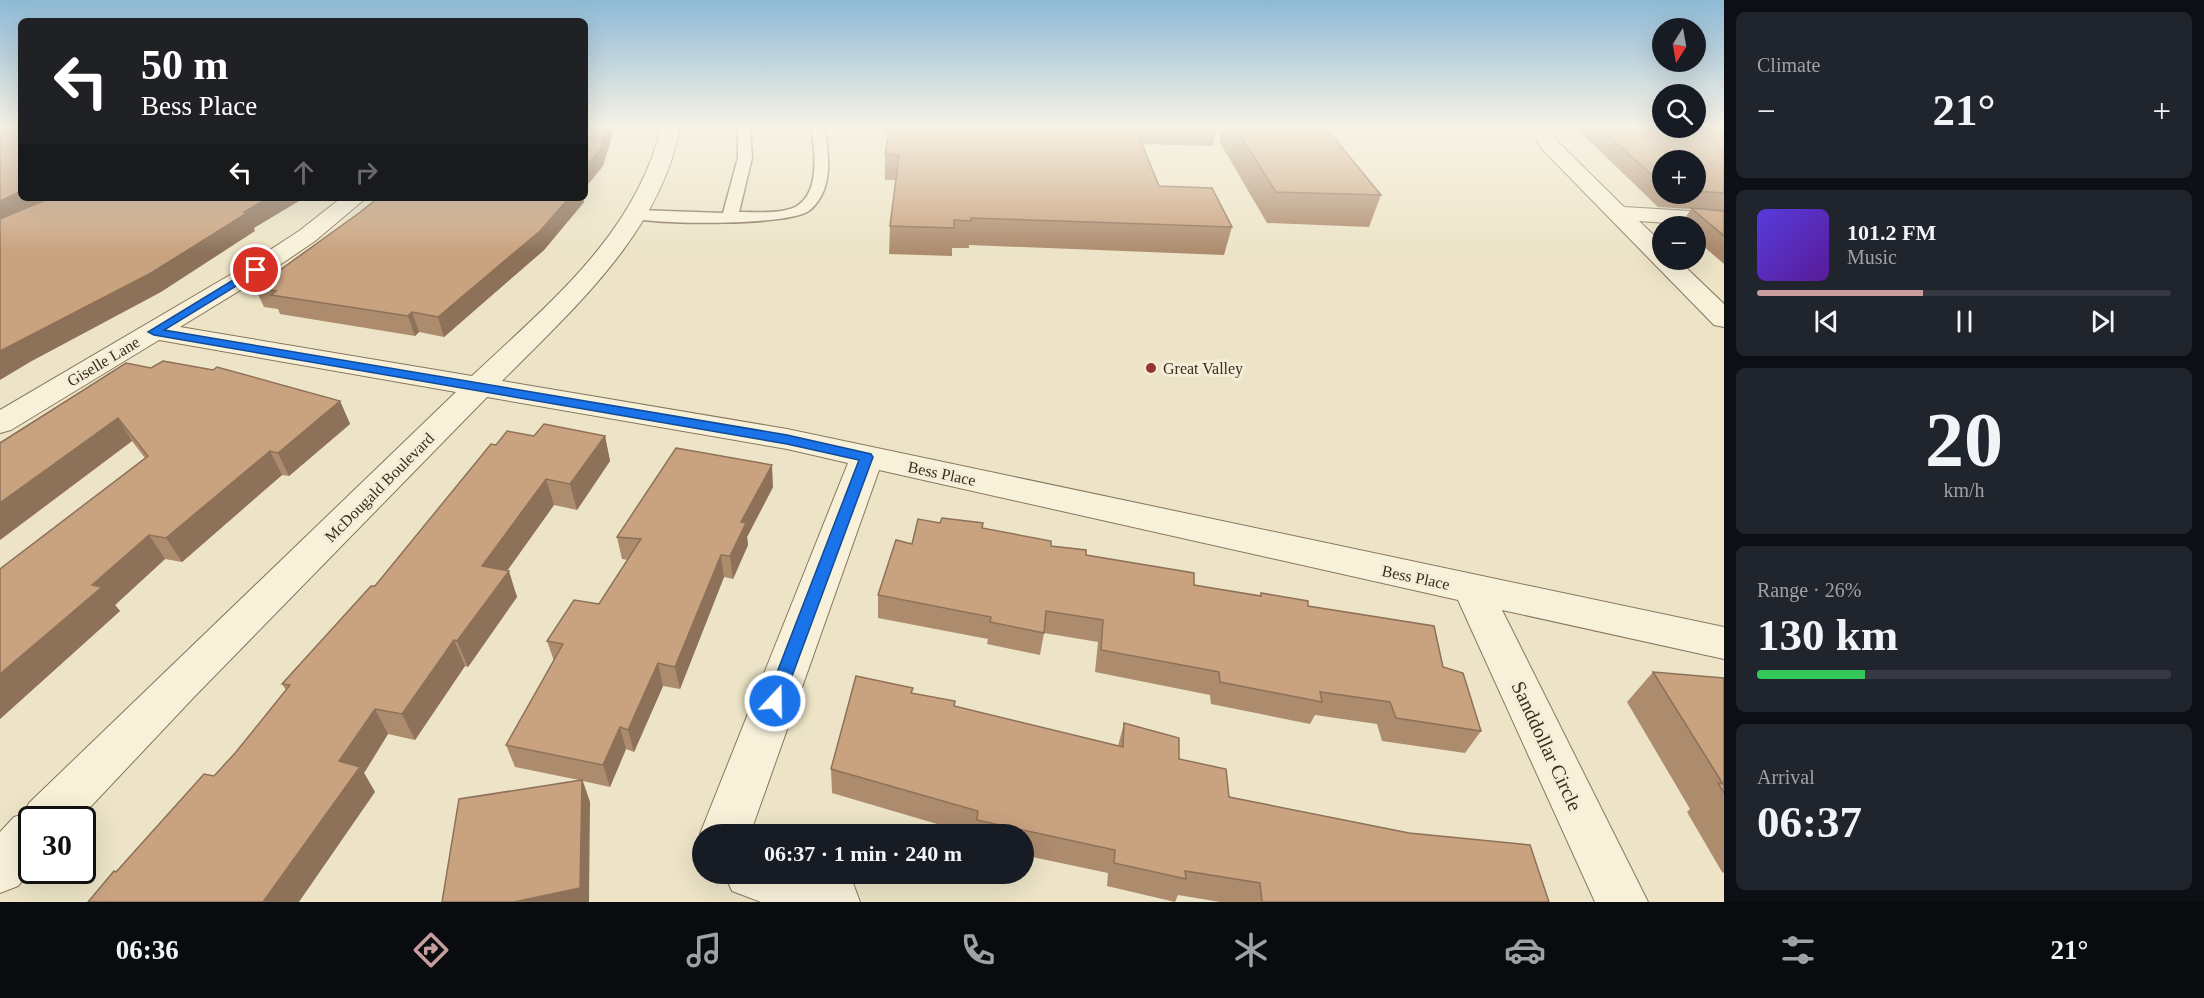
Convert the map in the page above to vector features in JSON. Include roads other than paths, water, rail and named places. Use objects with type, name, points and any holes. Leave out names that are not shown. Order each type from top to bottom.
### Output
[{"type":"street","name":"McDougald Boulevard","points":[[59,806],[577,290],[608,255],[637,215],[660,169]]},
{"type":"street","points":[[1573,169],[1652,247]]},
{"type":"street","name":"Giselle Lane","points":[[0,423],[264,264],[307,236],[351,201]]},
{"type":"street","points":[[1617,213],[1724,220]]},
{"type":"street","points":[[1675,270],[1724,319]]},
{"type":"street","name":"Bess Place","points":[[154,332],[787,439],[1724,643]]},
{"type":"street","points":[[729,824],[867,457]]},
{"type":"street","name":"Sanddollar Circle","points":[[1473,590],[1622,902]]},
{"type":"street","points":[[0,868],[18,849]]},
{"type":"street","points":[[782,884],[834,902]]},
{"type":"lane","points":[[730,217],[743,169]]},
{"type":"lane","points":[[637,215],[755,218],[802,211],[816,195],[819,169]]},
{"type":"place","name":"Great Valley","points":[[1151,368]]}]
